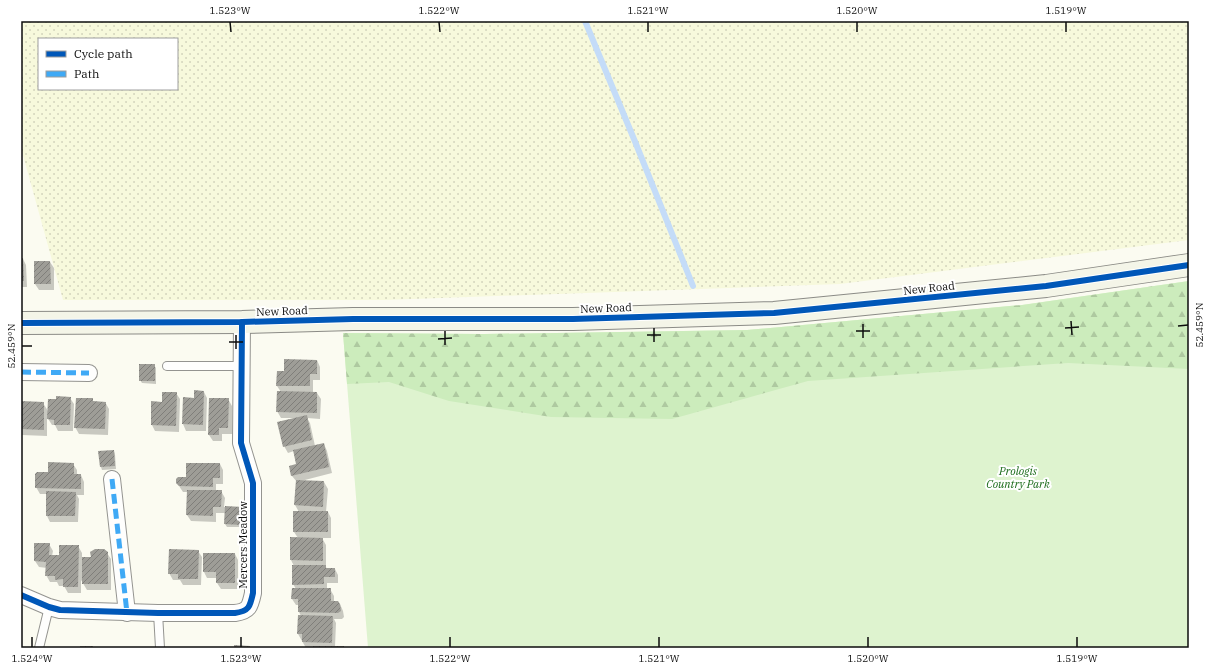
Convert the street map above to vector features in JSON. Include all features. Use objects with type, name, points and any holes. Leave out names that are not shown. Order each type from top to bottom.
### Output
[{"type":"street","name":"New Road","points":[[21,323],[242,322],[353,319],[573,319],[774,313],[1046,286],[1189,265]]},
{"type":"street","name":"Mercers Meadow","points":[[21,595],[60,610],[158,613],[235,613],[244,612],[251,605],[253,593],[253,483],[242,443],[242,322]]},
{"type":"street","points":[[21,372],[89,373]]},
{"type":"street","points":[[112,479],[127,612]]},
{"type":"lane","points":[[167,366],[242,366]]},
{"type":"lane","points":[[39,648],[49,607]]},
{"type":"lane","points":[[158,613],[160,648]]},
{"type":"green space","points":[[21,21],[1189,21],[1189,240],[840,284],[384,300],[63,300],[21,148]]},
{"type":"green space","name":"Prologis Country Park","points":[[1189,281],[1189,648],[368,648],[343,333],[484,334],[747,330],[1022,305]]},
{"type":"green space","points":[[1189,281],[1189,369],[1068,363],[808,381],[672,419],[551,417],[449,401],[389,382],[347,384],[343,333],[484,334],[747,330],[1022,305]]},
{"type":"building","points":[[21,258],[23,258],[24,281],[21,281]]},
{"type":"building","points":[[34,261],[50,261],[51,284],[34,284]]},
{"type":"building","points":[[284,359],[317,360],[317,374],[310,374],[310,386],[276,386],[277,371],[284,371]]},
{"type":"building","points":[[139,364],[155,364],[155,381],[139,381]]},
{"type":"building","points":[[194,390],[204,391],[203,425],[182,424],[183,397],[194,398]]},
{"type":"building","points":[[277,391],[317,392],[317,413],[276,412]]},
{"type":"building","points":[[162,392],[177,392],[176,426],[151,425],[151,401],[162,402]]},
{"type":"building","points":[[56,396],[71,397],[70,425],[54,425],[54,420],[47,419],[48,399],[56,399]]},
{"type":"building","points":[[76,398],[93,398],[93,401],[106,402],[105,429],[74,428]]},
{"type":"building","points":[[209,398],[229,398],[228,428],[219,428],[219,435],[208,435]]},
{"type":"building","points":[[21,401],[44,402],[44,430],[21,429]]},
{"type":"building","points":[[307,415],[312,440],[283,447],[277,422]]},
{"type":"building","points":[[324,443],[329,467],[291,476],[289,466],[296,464],[293,450]]},
{"type":"building","points":[[114,450],[115,466],[100,467],[98,451]]},
{"type":"building","points":[[48,462],[74,463],[74,474],[81,474],[81,489],[35,488],[35,474],[37,472],[48,472]]},
{"type":"building","points":[[186,463],[220,463],[220,478],[213,478],[213,487],[179,486],[176,483],[176,479],[178,477],[186,477]]},
{"type":"building","points":[[296,480],[324,481],[323,507],[294,505]]},
{"type":"building","points":[[187,490],[222,490],[221,507],[213,507],[213,516],[186,515]]},
{"type":"building","points":[[46,491],[76,492],[75,516],[46,516]]},
{"type":"building","points":[[225,506],[243,507],[242,525],[224,524]]},
{"type":"building","points":[[293,511],[328,511],[328,532],[293,532]]},
{"type":"building","points":[[290,537],[323,538],[323,561],[290,560]]},
{"type":"building","points":[[34,543],[50,543],[49,555],[59,555],[59,545],[79,545],[78,587],[63,587],[63,579],[55,580],[55,576],[45,576],[46,562],[34,561]]},
{"type":"building","points":[[95,549],[104,549],[108,552],[108,584],[82,584],[82,557],[91,557],[90,552]]},
{"type":"building","points":[[169,549],[199,550],[198,579],[178,579],[178,574],[168,574]]},
{"type":"building","points":[[203,553],[235,553],[235,583],[216,583],[216,572],[203,572]]},
{"type":"building","points":[[292,565],[326,565],[326,568],[335,568],[335,577],[324,577],[324,584],[292,585]]},
{"type":"building","points":[[292,588],[331,588],[331,601],[338,601],[341,611],[338,613],[298,612],[298,599],[291,599]]},
{"type":"building","points":[[298,615],[333,616],[332,643],[302,642],[302,634],[297,634]]},
{"type":"building","points":[[234,645],[250,646],[250,648],[234,648]]},
{"type":"building","points":[[80,646],[93,646],[93,648],[80,648]]},
{"type":"building","points":[[313,646],[344,646],[344,648],[313,648]]},
{"type":"waterway","points":[[585,21],[693,286]]},
{"type":"marked path","points":[[21,372],[89,373]]},
{"type":"marked path","points":[[112,479],[127,613]]},
{"type":"cycle path","points":[[21,323],[242,322],[353,319],[573,319],[774,313],[1046,286],[1189,265]]},
{"type":"cycle path","points":[[21,595],[60,610],[158,613],[235,613],[248,608],[253,593],[253,483],[241,443],[242,322]]}]
